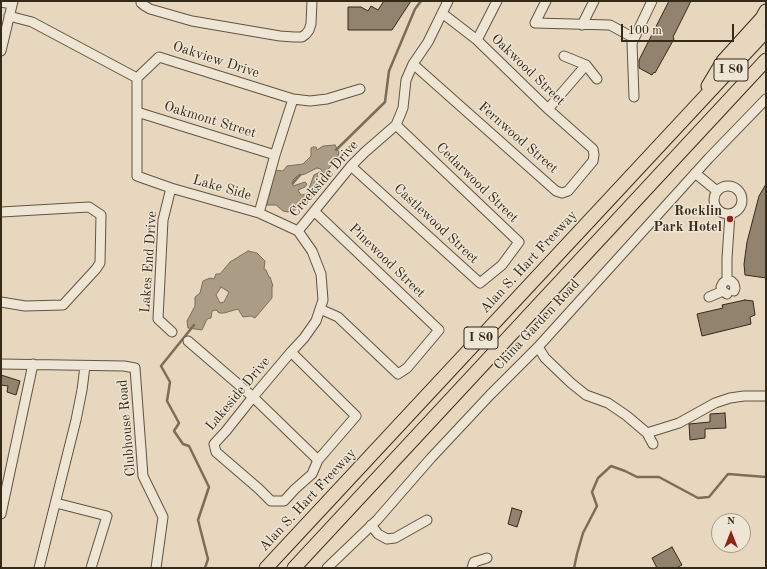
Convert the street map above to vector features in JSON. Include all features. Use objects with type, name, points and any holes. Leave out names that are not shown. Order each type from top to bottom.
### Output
[{"type":"highway","points":[[695,108],[723,61],[762,18],[766,11]]},
{"type":"highway","name":"Alan S. Hart Freeway","points":[[266,568],[766,31]]},
{"type":"highway","name":"I 80","points":[[294,568],[766,60]]},
{"type":"highway","points":[[733,96],[766,66]]},
{"type":"street","points":[[141,1],[141,3],[150,9],[192,21],[294,37],[302,37],[309,30],[311,24],[312,1]]},
{"type":"street","name":"Creekside Drive","points":[[298,231],[315,212],[338,180],[365,152],[396,125],[403,108],[406,80],[413,64],[428,42],[448,1]]},
{"type":"street","points":[[477,40],[497,1]]},
{"type":"street","points":[[546,1],[535,23],[610,25],[634,38]]},
{"type":"street","points":[[582,25],[594,1]]},
{"type":"street","points":[[634,97],[632,43],[652,1]]},
{"type":"street","points":[[1,2],[13,3],[1,51]]},
{"type":"street","name":"Oakwood Street","points":[[442,13],[477,40],[548,109],[593,149]]},
{"type":"street","points":[[9,16],[32,22],[137,78],[137,112]]},
{"type":"street","points":[[564,56],[586,65],[597,79]]},
{"type":"street","name":"Oakview Drive","points":[[137,78],[159,57],[293,99]]},
{"type":"street","name":"Fernwood Street","points":[[413,64],[556,191],[562,193],[568,191],[593,161],[593,149]]},
{"type":"street","points":[[548,109],[586,65]]},
{"type":"street","points":[[259,213],[275,155],[293,99],[310,101],[327,99],[360,89]]},
{"type":"street","name":"China Garden Road","points":[[327,568],[399,496],[431,458],[490,395],[538,347],[695,173],[765,102]]},
{"type":"street","name":"Oakmont Street","points":[[137,112],[275,155]]},
{"type":"street","name":"Lake Side","points":[[137,112],[137,176],[171,188],[259,213],[298,231]]},
{"type":"street","name":"Cedarwood Street","points":[[396,125],[519,242],[502,265]]},
{"type":"street","name":"Castlewood Street","points":[[351,166],[480,283],[502,265]]},
{"type":"street","points":[[695,173],[717,191]]},
{"type":"street","points":[[726,186],[737,188],[741,192],[743,198],[740,208],[736,212],[730,214],[725,214],[720,211],[714,202],[714,196],[717,191],[721,187],[726,186]]},
{"type":"street","name":"Lakes End Drive","points":[[171,188],[163,220],[158,319],[172,332]]},
{"type":"street","points":[[1,212],[89,207],[102,215],[100,263],[63,305],[25,306],[1,302]]},
{"type":"street","name":"Pinewood Street","points":[[315,212],[439,330],[407,368],[398,374],[338,317],[320,309]]},
{"type":"street","points":[[710,297],[728,292],[735,288],[731,281],[727,280],[730,214]]},
{"type":"street","name":"Lakeside Drive","points":[[298,231],[312,251],[321,274],[323,300],[316,321],[304,338],[253,397],[226,432],[214,444],[216,452],[271,500],[284,501],[312,474],[318,460]]},
{"type":"street","points":[[188,341],[253,397],[318,460],[356,416],[291,352]]},
{"type":"street","points":[[538,347],[545,358],[571,383],[586,395],[608,403],[627,416],[647,433],[654,444]]},
{"type":"street","name":"Clubhouse Road","points":[[1,364],[124,366],[135,368],[142,476],[163,517],[156,568]]},
{"type":"street","points":[[1,514],[33,364]]},
{"type":"street","points":[[39,568],[76,420],[82,390],[84,366]]},
{"type":"street","points":[[647,433],[679,423],[715,403],[730,398],[744,396],[766,396]]},
{"type":"street","points":[[56,503],[107,516],[91,568]]},
{"type":"street","points":[[371,525],[378,534],[386,538],[395,538],[427,520]]},
{"type":"street","points":[[472,568],[474,562],[487,558]]},
{"type":"shaded area","points":[[335,145],[339,152],[338,157],[326,172],[318,175],[316,188],[298,209],[288,212],[283,211],[276,205],[266,205],[275,170],[283,171],[287,166],[303,164],[311,156],[311,148],[316,147],[317,150],[323,146]],"holes":[[[317,168],[321,169],[322,171],[314,175],[307,194],[301,195],[298,190],[305,187],[307,184],[305,182],[293,186],[295,181],[293,180],[297,176]]]},
{"type":"shaded area","points":[[248,251],[257,253],[265,261],[264,269],[270,277],[273,286],[272,298],[255,318],[251,316],[243,317],[238,309],[224,313],[219,313],[216,310],[212,311],[211,318],[207,319],[202,330],[188,328],[187,321],[195,306],[195,297],[200,293],[203,281],[210,278],[214,279],[216,274],[220,274],[230,262]],"holes":[[[221,287],[229,292],[224,302],[220,303],[216,295]]]},
{"type":"building","points":[[384,1],[411,1],[392,30],[348,30],[348,7],[361,7],[368,11],[371,6],[378,10]]},
{"type":"building","points":[[669,1],[691,1],[673,37],[674,39],[655,73],[654,72],[652,75],[639,68],[639,60]]},
{"type":"building","points":[[766,184],[766,278],[745,275],[744,264],[747,242],[759,196]]},
{"type":"building","points":[[745,300],[753,301],[755,315],[750,317],[751,324],[702,336],[697,314],[723,308],[722,305]]},
{"type":"building","points":[[1,375],[20,381],[16,395],[7,392],[8,386],[1,385]]},
{"type":"building","points":[[725,413],[726,428],[705,429],[705,438],[690,440],[689,424],[710,422],[710,414]]},
{"type":"building","points":[[512,508],[522,511],[517,527],[508,524]]},
{"type":"building","points":[[672,547],[682,565],[676,568],[657,568],[652,558]]},
{"type":"waterway","points":[[336,150],[385,102],[389,71],[415,9],[421,1]]},
{"type":"waterway","points":[[293,183],[300,175]]},
{"type":"waterway","points":[[194,325],[161,366],[170,382],[167,401],[179,423],[174,431],[183,444],[189,446],[209,487],[198,520],[208,559],[205,568]]},
{"type":"waterway","points":[[574,568],[583,533],[597,506],[592,492],[598,478],[611,466],[637,477],[659,477],[698,498],[709,497],[728,474],[766,477]]},
{"type":"place","name":"Rocklin Park Hotel","points":[[730,219]]}]
